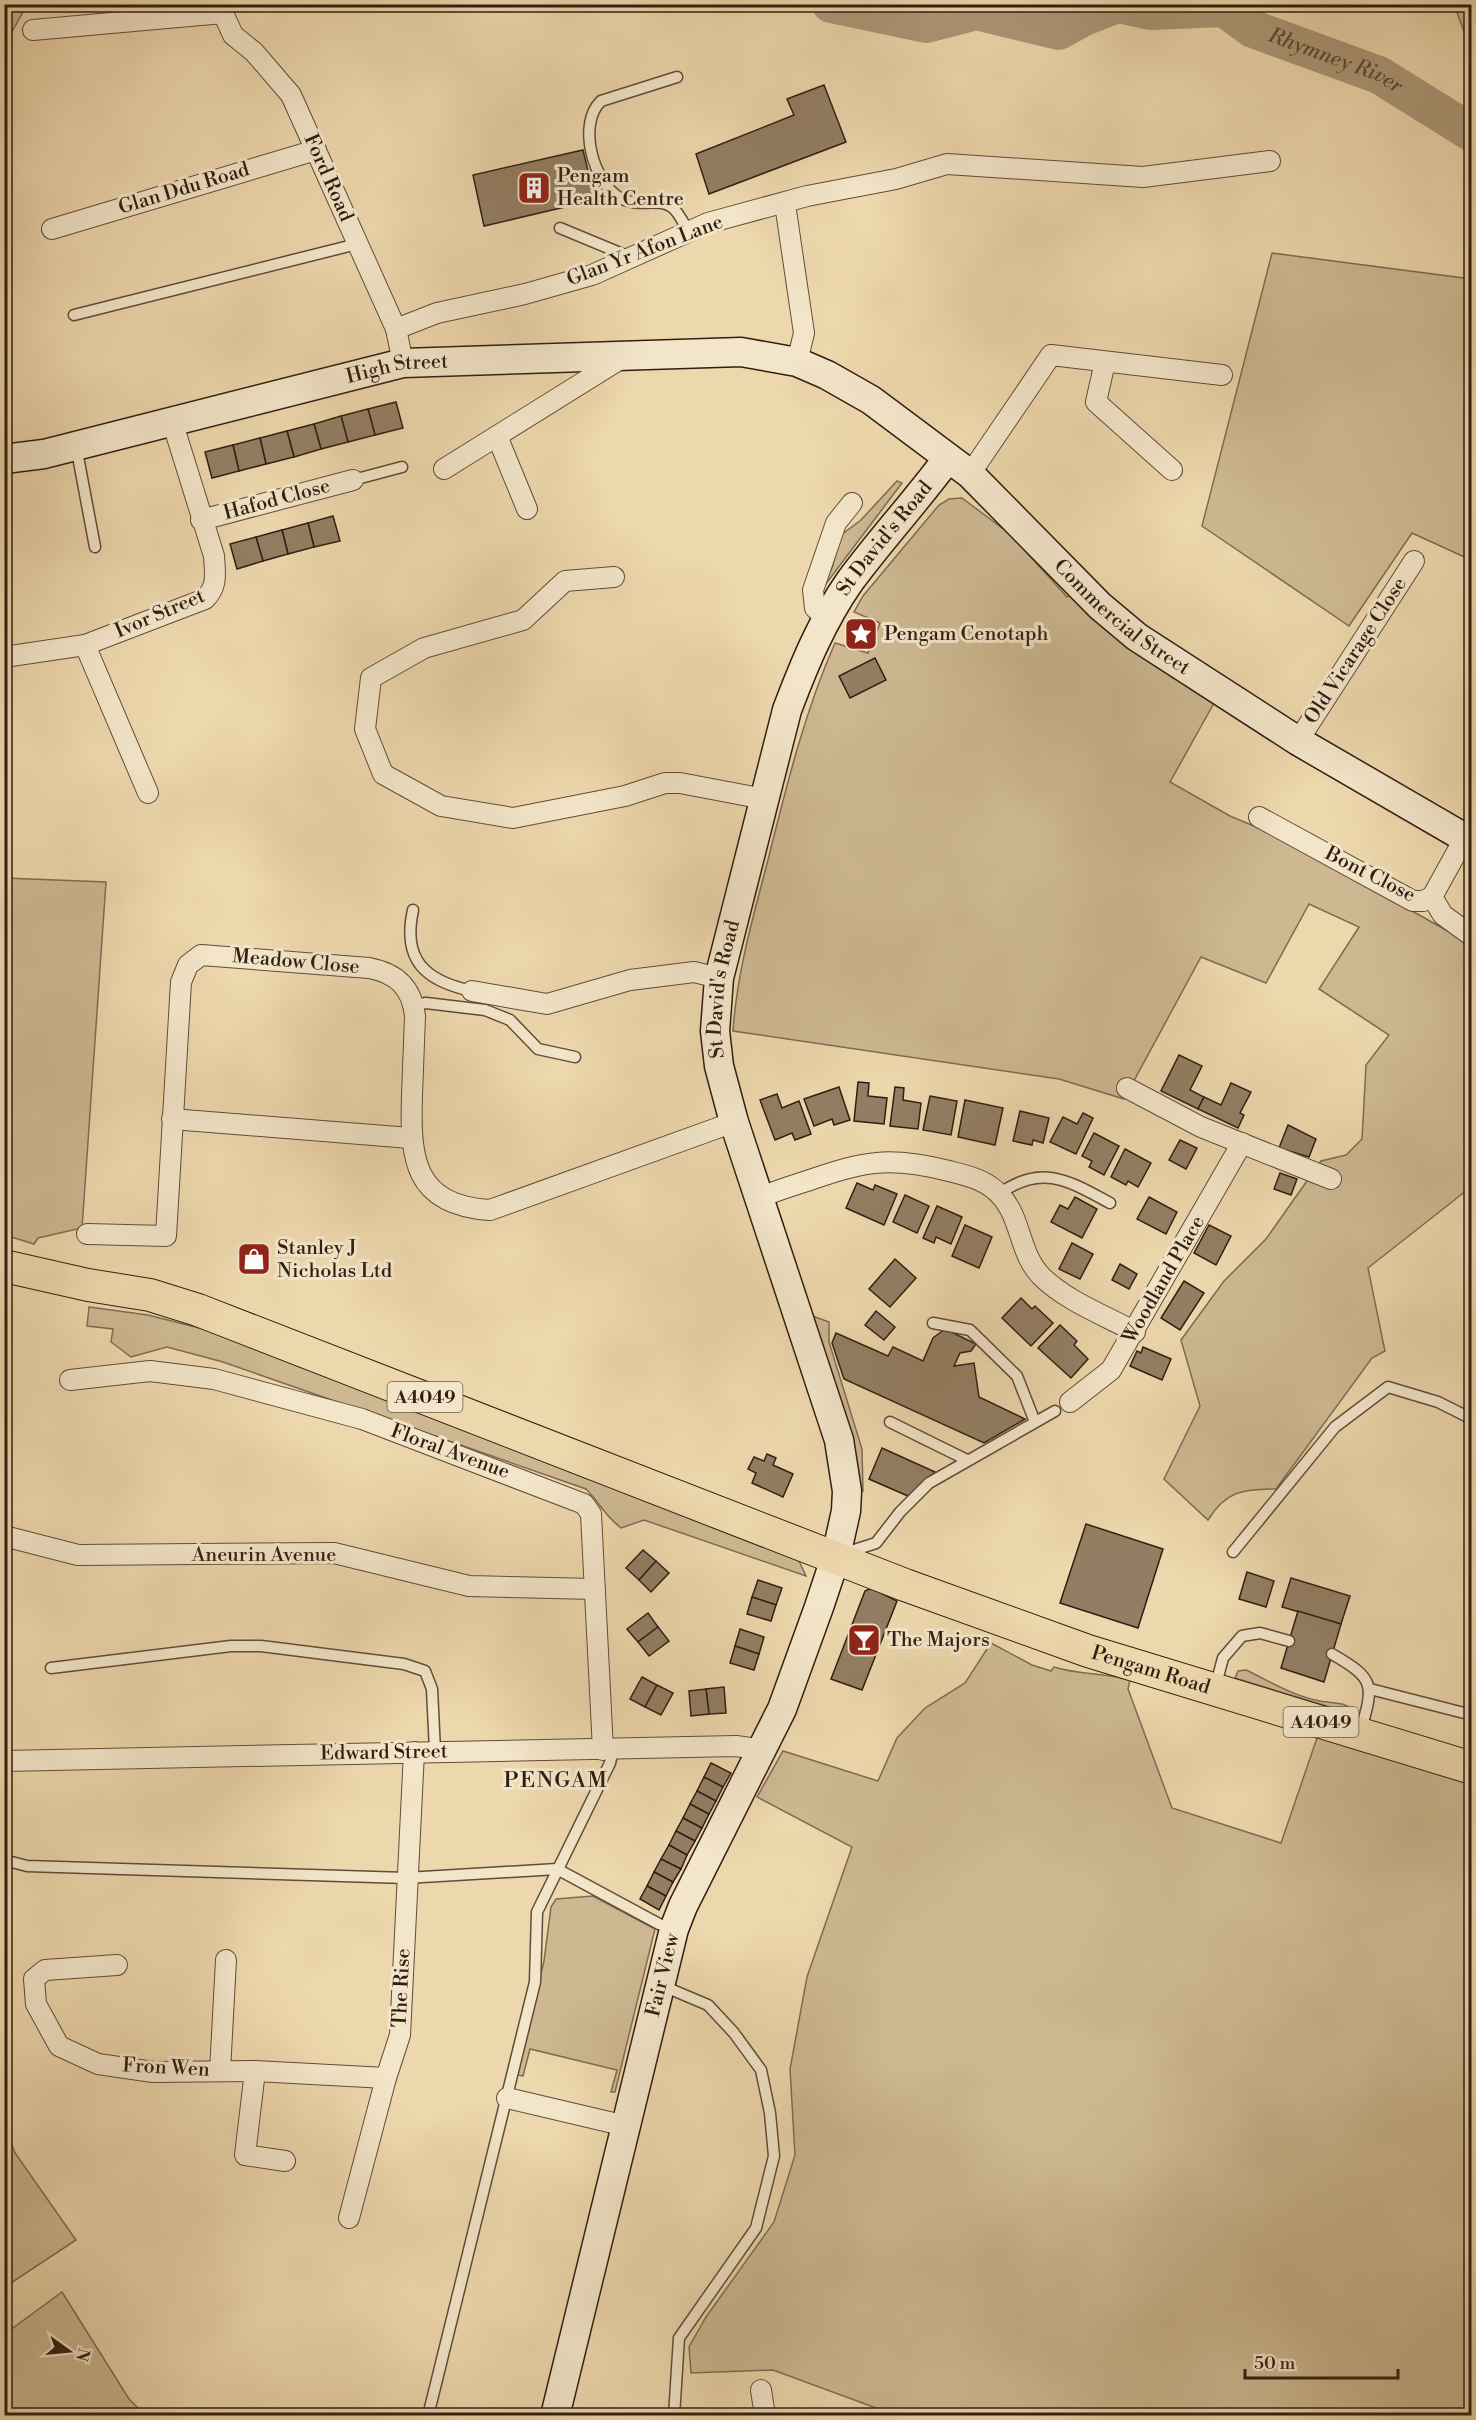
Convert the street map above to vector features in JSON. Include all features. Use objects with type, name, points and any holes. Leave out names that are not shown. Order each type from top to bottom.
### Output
[{"type":"main road","name":"High Street","points":[[4,459],[44,454],[403,363],[741,352],[797,362]]},
{"type":"main road","name":"Commercial Street","points":[[797,362],[827,375],[871,400],[959,466],[1100,606],[1137,637],[1298,741],[1468,840]]},
{"type":"main road","name":"St David's Road","points":[[836,1556],[847,1491],[839,1440],[734,1122],[718,1066],[715,1031],[719,978],[788,710],[803,669],[827,618],[850,582],[959,466]]},
{"type":"main road","name":"A4049","points":[[5,1265],[88,1285],[150,1295],[198,1310],[836,1556]]},
{"type":"main road","name":"Pengam Road","points":[[836,1556],[905,1585],[1088,1651],[1472,1768]]},
{"type":"main road","name":"Fair View","points":[[555,2415],[674,1929],[682,1906],[761,1754],[798,1668],[836,1556]]},
{"type":"street","points":[[33,30],[224,9]]},
{"type":"street","name":"Ford Road","points":[[224,9],[233,35],[255,52],[291,95],[396,329],[403,363]]},
{"type":"street","name":"Glan Ddu Road","points":[[52,229],[316,150]]},
{"type":"street","name":"Glan Yr Afon Lane","points":[[396,329],[436,313],[525,294],[592,275],[708,223],[785,204],[807,196],[896,179],[947,164],[1143,177],[1270,161]]},
{"type":"street","points":[[785,204],[804,333],[797,362]]},
{"type":"street","points":[[444,469],[627,355]]},
{"type":"street","points":[[959,466],[1051,355],[1222,375]]},
{"type":"street","points":[[1105,362],[1096,402],[1172,470]]},
{"type":"street","name":"Ivor Street","points":[[4,657],[86,645],[206,599],[213,591],[216,580],[214,556],[172,421]]},
{"type":"street","points":[[497,436],[527,509]]},
{"type":"street","name":"Hafod Close","points":[[201,520],[353,480]]},
{"type":"street","points":[[827,618],[815,608],[813,590],[836,523],[852,503]]},
{"type":"street","name":"Old Vicarage Close","points":[[1298,741],[1414,561]]},
{"type":"street","points":[[614,578],[565,581],[523,620],[424,648],[371,678],[365,729],[383,774],[441,806],[513,818],[625,796],[665,783],[680,783],[764,799]]},
{"type":"street","points":[[86,645],[147,793]]},
{"type":"street","name":"Bont Close","points":[[1259,817],[1413,901],[1423,901],[1432,897],[1443,915],[1472,936]]},
{"type":"street","points":[[1432,897],[1468,840]]},
{"type":"street","name":"Meadow Close","points":[[87,1234],[166,1236],[181,982],[189,965],[201,955],[381,970],[402,982],[414,1005]]},
{"type":"street","points":[[472,991],[547,1004],[630,980],[694,972],[719,978]]},
{"type":"street","points":[[414,1005],[410,1138],[417,1165],[433,1190],[459,1205],[490,1210],[734,1122]]},
{"type":"street","points":[[1127,1088],[1201,1127],[1331,1179]]},
{"type":"street","points":[[172,1119],[410,1138]]},
{"type":"street","name":"Woodland Place","points":[[1063,1407],[1112,1370],[1242,1143]]},
{"type":"street","points":[[759,1198],[852,1165],[893,1161],[917,1163],[969,1176],[987,1183],[999,1194],[1016,1220],[1026,1257],[1040,1275],[1055,1289],[1135,1332]]},
{"type":"street","name":"Floral Avenue","points":[[70,1380],[150,1371],[214,1379],[362,1419],[584,1504],[591,1514],[608,1750]]},
{"type":"street","name":"Aneurin Avenue","points":[[4,1536],[78,1555],[334,1553],[469,1586],[595,1589]]},
{"type":"street","name":"Edward Street","points":[[4,1761],[736,1746],[761,1754]]},
{"type":"street","name":"The Rise","points":[[349,2218],[386,2078],[400,2035],[414,1752]]},
{"type":"street","name":"Fron Wen","points":[[220,2071],[226,1960]]},
{"type":"street","name":"Fron Wen","points":[[117,1965],[45,1970],[34,1979],[36,2004],[59,2046],[98,2064],[153,2072],[255,2071],[386,2078]]},
{"type":"street","points":[[255,2071],[245,2155],[285,2161]]},
{"type":"street","points":[[507,2098],[626,2126]]},
{"type":"street","points":[[762,2390],[765,2415]]},
{"type":"lane","points":[[677,77],[601,101],[592,109],[589,122],[590,141],[597,170],[617,196],[631,204],[663,202],[674,208],[688,231]]},
{"type":"lane","points":[[561,228],[630,257]]},
{"type":"lane","points":[[74,315],[357,244]]},
{"type":"lane","points":[[76,446],[95,547]]},
{"type":"lane","points":[[353,480],[402,467]]},
{"type":"lane","points":[[413,910],[409,931],[414,957],[423,969],[440,980],[472,991]]},
{"type":"lane","points":[[414,1005],[426,1003],[485,1010],[510,1020],[538,1049],[574,1057]]},
{"type":"lane","points":[[999,1194],[1013,1184],[1033,1178],[1054,1177],[1068,1180],[1110,1203]]},
{"type":"lane","points":[[933,1323],[970,1330],[1017,1376],[1035,1422]]},
{"type":"lane","points":[[1233,1552],[1335,1427],[1388,1387],[1438,1402],[1472,1419]]},
{"type":"lane","name":"Woodland Place","points":[[836,1556],[876,1543],[900,1512],[930,1483],[1063,1407]]},
{"type":"lane","points":[[890,1422],[967,1460]]},
{"type":"lane","points":[[1215,1689],[1223,1658],[1242,1636],[1260,1633],[1289,1641]]},
{"type":"lane","points":[[51,1668],[251,1646],[404,1664],[425,1671],[432,1689],[435,1751]]},
{"type":"lane","points":[[1332,1654],[1356,1668],[1365,1678],[1370,1689],[1360,1734]]},
{"type":"lane","points":[[1370,1689],[1472,1715]]},
{"type":"lane","points":[[428,2415],[535,1982],[537,1912],[610,1763],[608,1750]]},
{"type":"lane","points":[[4,1860],[27,1866],[406,1878],[557,1869],[659,1924],[674,1929]]},
{"type":"lane","points":[[661,1985],[708,2006],[734,2033],[761,2070],[770,2113],[774,2156],[756,2228],[679,2338],[674,2375],[674,2415]]},
{"type":"shaded area","points":[[4,5],[27,5],[5,44]]},
{"type":"shaded area","points":[[1454,5],[1471,5],[1471,39],[1467,39]]},
{"type":"shaded area","points":[[1272,253],[1471,279],[1471,560],[1412,533],[1349,626],[1202,526]]},
{"type":"shaded area","points":[[897,481],[902,483],[819,593],[832,568],[841,535],[861,520]]},
{"type":"shaded area","points":[[962,498],[1010,534],[1067,597],[1071,594],[1214,703],[1170,782],[1230,816],[1280,837],[1471,944],[1471,1187],[1368,1268],[1385,1351],[1372,1358],[1276,1489],[1245,1491],[1229,1497],[1208,1520],[1164,1479],[1200,1406],[1181,1340],[1224,1281],[1266,1239],[1321,1161],[1346,1155],[1362,1139],[1366,1065],[1389,1035],[1319,989],[1359,927],[1309,904],[1266,983],[1201,957],[1124,1099],[1059,1079],[733,1031],[738,986],[747,943],[783,802],[806,721],[835,643],[868,653],[880,623],[854,612],[863,596],[939,505],[949,499]]},
{"type":"shaded area","points":[[5,878],[106,882],[82,1228],[38,1238],[34,1244],[5,1235]]},
{"type":"shaded area","points":[[89,1307],[148,1315],[207,1330],[792,1557],[799,1561],[806,1576],[644,1520],[621,1528],[586,1489],[223,1362],[167,1347],[131,1357],[111,1342],[113,1329],[87,1326]]},
{"type":"shaded area","points":[[810,1315],[829,1322],[829,1342],[862,1449],[863,1491],[858,1491]]},
{"type":"shaded area","points":[[991,1643],[1032,1665],[1051,1671],[1054,1667],[1130,1680],[1128,1689],[1172,1808],[1281,1843],[1318,1735],[1471,1783],[1471,2415],[895,2415],[773,2370],[691,2373],[689,2347],[706,2317],[774,2222],[795,2155],[790,2069],[807,1977],[852,1847],[757,1797],[783,1751],[878,1781],[897,1738],[925,1708],[965,1683]]},
{"type":"shaded area","points":[[1246,1670],[1301,1696],[1348,1706],[1353,1714],[1235,1678],[1238,1671]]},
{"type":"shaded area","points":[[593,1896],[655,1929],[615,2092],[611,2092],[617,2070],[530,2049],[523,2076],[517,2075],[544,1961],[551,1907],[556,1899]]},
{"type":"shaded area","points":[[5,2127],[15,2153],[76,2240],[5,2287]]},
{"type":"shaded area","points":[[62,2292],[129,2399],[145,2415],[5,2415],[5,2334]]},
{"type":"building","points":[[824,85],[846,142],[709,194],[696,154],[794,115],[787,99]]},
{"type":"building","name":"Pengam Health Centre","points":[[583,150],[595,200],[484,226],[473,175]]},
{"type":"building","points":[[396,402],[403,428],[375,435],[368,409]]},
{"type":"building","points":[[368,409],[375,435],[348,442],[341,416]]},
{"type":"building","points":[[341,416],[348,442],[321,449],[314,424]]},
{"type":"building","points":[[314,424],[321,449],[294,457],[287,431]]},
{"type":"building","points":[[287,431],[294,457],[266,464],[260,438]]},
{"type":"building","points":[[260,438],[266,464],[239,471],[233,445]]},
{"type":"building","points":[[233,445],[239,471],[212,478],[205,452]]},
{"type":"building","points":[[333,516],[340,541],[314,547],[308,523]]},
{"type":"building","points":[[308,523],[314,547],[288,554],[282,530]]},
{"type":"building","points":[[282,530],[288,554],[263,561],[256,537]]},
{"type":"building","points":[[256,537],[263,561],[237,569],[230,544]]},
{"type":"building","points":[[875,658],[886,680],[850,698],[839,676]]},
{"type":"building","points":[[1179,1055],[1202,1066],[1190,1090],[1204,1097],[1198,1109],[1161,1091]]},
{"type":"building","points":[[858,1082],[869,1083],[868,1096],[887,1098],[884,1124],[854,1121]]},
{"type":"building","points":[[1231,1083],[1251,1092],[1240,1113],[1244,1115],[1238,1128],[1198,1109],[1204,1097],[1221,1105]]},
{"type":"building","points":[[839,1087],[850,1120],[834,1125],[832,1119],[814,1126],[804,1099]]},
{"type":"building","points":[[895,1087],[904,1088],[903,1100],[921,1103],[918,1129],[890,1126]]},
{"type":"building","points":[[777,1094],[782,1108],[799,1101],[811,1134],[795,1140],[792,1133],[775,1140],[760,1100]]},
{"type":"building","points":[[930,1096],[957,1101],[951,1135],[923,1130]]},
{"type":"building","points":[[965,1100],[1003,1108],[995,1145],[958,1137]]},
{"type":"building","points":[[1020,1111],[1049,1118],[1043,1143],[1033,1140],[1032,1145],[1013,1141]]},
{"type":"building","points":[[1083,1113],[1093,1118],[1076,1154],[1050,1142],[1063,1117],[1077,1124]]},
{"type":"building","points":[[1288,1125],[1316,1139],[1309,1157],[1279,1148]]},
{"type":"building","points":[[1094,1133],[1119,1146],[1104,1175],[1089,1167],[1092,1161],[1082,1156]]},
{"type":"building","points":[[1180,1140],[1197,1148],[1186,1169],[1169,1160]]},
{"type":"building","points":[[1125,1149],[1151,1163],[1138,1187],[1128,1181],[1126,1185],[1111,1177]]},
{"type":"building","points":[[1280,1173],[1297,1179],[1291,1195],[1274,1189]]},
{"type":"building","points":[[857,1183],[873,1190],[875,1185],[897,1194],[884,1225],[846,1208]]},
{"type":"building","points":[[905,1195],[929,1206],[917,1233],[893,1222]]},
{"type":"building","points":[[1075,1197],[1097,1209],[1082,1238],[1051,1222],[1060,1205],[1068,1209]]},
{"type":"building","points":[[1149,1197],[1177,1212],[1166,1234],[1137,1219]]},
{"type":"building","points":[[937,1206],[962,1217],[951,1244],[936,1237],[934,1243],[923,1238]]},
{"type":"building","points":[[965,1225],[992,1237],[979,1268],[952,1256]]},
{"type":"building","points":[[1209,1225],[1231,1236],[1216,1265],[1194,1253]]},
{"type":"building","points":[[1072,1243],[1093,1254],[1080,1279],[1059,1269]]},
{"type":"building","points":[[895,1259],[916,1278],[890,1307],[869,1289]]},
{"type":"building","points":[[1120,1264],[1137,1274],[1129,1289],[1112,1280]]},
{"type":"building","points":[[1184,1281],[1204,1293],[1180,1330],[1161,1318]]},
{"type":"building","points":[[1021,1298],[1032,1309],[1035,1306],[1053,1323],[1031,1346],[1002,1318]]},
{"type":"building","points":[[876,1311],[895,1327],[884,1340],[865,1325]]},
{"type":"building","points":[[1060,1325],[1077,1341],[1074,1345],[1088,1359],[1071,1378],[1038,1348]]},
{"type":"building","points":[[945,1329],[976,1344],[971,1351],[960,1353],[954,1366],[974,1363],[979,1397],[1025,1419],[984,1443],[844,1379],[832,1343],[836,1333],[888,1356],[893,1347],[923,1361],[933,1338]]},
{"type":"building","points":[[1143,1347],[1171,1359],[1162,1380],[1130,1366],[1137,1351],[1141,1353]]},
{"type":"building","points":[[882,1448],[935,1472],[908,1496],[869,1479]]},
{"type":"building","points":[[767,1454],[776,1458],[773,1465],[793,1474],[783,1497],[752,1483],[756,1473],[748,1469],[754,1457],[764,1461]]},
{"type":"building","points":[[1086,1524],[1163,1549],[1138,1628],[1060,1603]]},
{"type":"building","points":[[643,1550],[656,1561],[639,1580],[626,1568]]},
{"type":"building","points":[[656,1561],[669,1573],[651,1592],[639,1580]]},
{"type":"building","points":[[1247,1572],[1274,1581],[1266,1607],[1239,1599]]},
{"type":"building","points":[[1291,1578],[1350,1596],[1341,1624],[1282,1607]]},
{"type":"building","points":[[758,1580],[782,1588],[776,1605],[752,1597]]},
{"type":"building","name":"The Majors","points":[[871,1588],[897,1601],[862,1690],[831,1679],[865,1591]]},
{"type":"building","points":[[752,1597],[776,1605],[771,1621],[747,1614]]},
{"type":"building","points":[[1298,1611],[1341,1624],[1324,1682],[1281,1668]]},
{"type":"building","points":[[648,1613],[658,1627],[638,1642],[627,1629]]},
{"type":"building","points":[[658,1627],[669,1641],[649,1656],[638,1642]]},
{"type":"building","points":[[740,1629],[764,1637],[759,1654],[735,1646]]},
{"type":"building","points":[[735,1646],[759,1654],[754,1670],[730,1663]]},
{"type":"building","points":[[642,1677],[657,1685],[645,1707],[630,1699]]},
{"type":"building","points":[[657,1685],[673,1693],[661,1715],[645,1707]]},
{"type":"building","points":[[724,1687],[726,1713],[709,1714],[706,1689]]},
{"type":"building","points":[[706,1689],[709,1714],[691,1716],[689,1691]]},
{"type":"building","points":[[711,1763],[731,1773],[723,1787],[704,1777]]},
{"type":"building","points":[[704,1777],[723,1787],[716,1801],[697,1791]]},
{"type":"building","points":[[697,1791],[716,1801],[709,1814],[690,1804]]},
{"type":"building","points":[[690,1804],[709,1814],[702,1828],[683,1818]]},
{"type":"building","points":[[683,1818],[702,1828],[695,1841],[676,1831]]},
{"type":"building","points":[[676,1831],[695,1841],[687,1855],[669,1845]]},
{"type":"building","points":[[669,1845],[687,1855],[681,1869],[661,1859]]},
{"type":"building","points":[[661,1859],[681,1869],[673,1882],[654,1872]]},
{"type":"building","points":[[654,1872],[673,1882],[666,1896],[647,1886]]},
{"type":"building","points":[[647,1886],[666,1896],[659,1910],[640,1899]]},
{"type":"waterway","name":"Rhymney River","points":[[831,4],[926,24],[976,11],[1059,31],[1084,17],[1117,4]]},
{"type":"waterway","name":"Rhymney River","points":[[1119,4],[1150,11],[1224,8],[1253,29],[1379,75],[1472,133]]},
{"type":"place","name":"Pengam Health Centre","points":[[534,188]]},
{"type":"place","name":"Pengam Cenotaph","points":[[861,634]]},
{"type":"place","name":"Stanley J Nicholas Ltd","points":[[254,1259]]},
{"type":"place","name":"The Majors","points":[[864,1640]]},
{"type":"district","name":"PENGAM","points":[[556,1780]]}]
